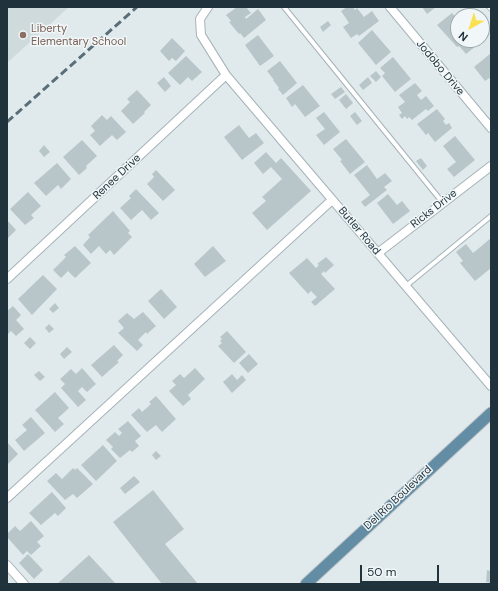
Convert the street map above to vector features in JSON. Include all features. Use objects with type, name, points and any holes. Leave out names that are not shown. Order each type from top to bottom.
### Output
[{"type":"main road","name":"Del Río Boulevard","points":[[306,584],[491,414]]},
{"type":"street","points":[[208,7],[200,19],[201,35],[226,75]]},
{"type":"street","name":"Jodobo Drive","points":[[390,7],[491,128]]},
{"type":"street","name":"Butler Road","points":[[226,75],[491,386]]},
{"type":"street","name":"Renee Drive","points":[[7,279],[226,75]]},
{"type":"street","name":"Ricks Drive","points":[[378,253],[491,166]]},
{"type":"street","points":[[7,498],[332,200]]},
{"type":"street","points":[[7,565],[24,584]]},
{"type":"lane","points":[[284,7],[443,203]]},
{"type":"lane","points":[[406,286],[491,216]]},
{"type":"shaded area","name":"Liberty Elementary School","points":[[7,7],[69,7],[7,63]]},
{"type":"building","points":[[237,7],[246,7],[251,13],[245,17],[246,19],[258,9],[266,20],[244,38],[229,22],[231,21],[226,15]]},
{"type":"building","points":[[347,7],[353,7],[355,10],[357,8],[364,17],[372,11],[379,21],[359,36],[357,34],[351,38],[343,27],[349,23],[341,11]]},
{"type":"building","points":[[422,7],[436,7],[427,14]]},
{"type":"building","points":[[450,15],[450,39],[437,25]]},
{"type":"building","points":[[328,21],[331,25],[323,32],[320,27]]},
{"type":"building","points":[[372,30],[391,52],[376,65],[358,43]]},
{"type":"building","points":[[258,35],[274,56],[260,66],[245,45]]},
{"type":"building","points":[[172,38],[185,51],[176,61],[172,58],[169,61],[160,51]]},
{"type":"building","points":[[461,48],[474,48],[466,54]]},
{"type":"building","points":[[491,53],[491,77],[485,81],[474,67]]},
{"type":"building","points":[[186,56],[202,72],[192,81],[188,77],[180,85],[168,73]]},
{"type":"building","points":[[393,57],[411,79],[395,92],[382,76],[385,73],[380,68]]},
{"type":"building","points":[[280,61],[297,83],[283,95],[267,71]]},
{"type":"building","points":[[376,71],[381,77],[376,82],[370,76]]},
{"type":"building","points":[[164,77],[171,86],[165,92],[157,83]]},
{"type":"building","points":[[368,77],[372,83],[363,90],[359,85]]},
{"type":"building","points":[[415,83],[422,91],[417,95],[421,100],[426,96],[434,106],[428,111],[426,109],[412,120],[409,117],[407,119],[405,116],[402,119],[399,115],[402,113],[398,107],[405,102],[399,95]]},
{"type":"building","points":[[303,85],[320,106],[305,117],[295,104],[292,107],[286,98]]},
{"type":"building","points":[[341,87],[345,92],[335,99],[331,94]]},
{"type":"building","points":[[137,90],[151,105],[133,124],[121,111],[130,102],[127,99]]},
{"type":"building","points":[[346,94],[353,103],[346,109],[339,100]]},
{"type":"building","points":[[437,109],[445,119],[443,121],[446,125],[449,123],[452,128],[435,142],[428,133],[426,135],[417,124]]},
{"type":"building","points":[[324,112],[340,132],[324,145],[316,135],[325,129],[316,118]]},
{"type":"building","points":[[355,112],[362,121],[357,125],[350,116]]},
{"type":"building","points":[[102,115],[107,120],[111,116],[126,132],[117,140],[112,135],[100,146],[90,135],[95,131],[91,126]]},
{"type":"building","points":[[239,125],[249,138],[256,133],[264,143],[242,160],[224,137]]},
{"type":"building","points":[[455,136],[475,160],[454,177],[447,169],[456,162],[443,146]]},
{"type":"building","points":[[346,139],[365,162],[350,174],[340,161],[342,160],[333,149]]},
{"type":"building","points":[[82,140],[97,156],[79,175],[63,157]]},
{"type":"building","points":[[44,145],[50,152],[44,157],[39,151]]},
{"type":"building","points":[[266,152],[276,163],[281,158],[311,191],[267,230],[252,213],[266,201],[262,197],[282,179],[271,167],[263,174],[254,163]]},
{"type":"building","points":[[421,158],[427,166],[423,170],[416,161]]},
{"type":"building","points":[[57,163],[71,179],[61,189],[58,185],[46,196],[34,183]]},
{"type":"building","points":[[367,165],[377,179],[385,173],[392,181],[384,187],[387,190],[365,207],[361,202],[370,195],[354,175]]},
{"type":"building","points":[[156,170],[175,190],[163,201],[147,184],[154,177],[152,174]]},
{"type":"building","points":[[136,189],[159,213],[151,220],[142,210],[131,220],[120,208],[131,198],[129,196]]},
{"type":"building","points":[[28,192],[41,206],[31,215],[34,218],[25,225],[10,209]]},
{"type":"building","points":[[388,194],[397,205],[402,201],[410,211],[393,224],[377,203]]},
{"type":"building","points":[[113,211],[130,231],[128,233],[132,237],[114,255],[110,250],[106,254],[99,246],[91,254],[83,245],[90,237],[88,235]]},
{"type":"building","points":[[7,220],[16,230],[7,239]]},
{"type":"building","points":[[491,238],[491,268],[475,281],[460,263],[463,261],[456,252],[466,244],[473,253]]},
{"type":"building","points":[[75,246],[91,263],[75,278],[68,271],[61,278],[53,270],[66,257],[64,255]]},
{"type":"building","points":[[213,246],[226,261],[205,277],[194,264]]},
{"type":"building","points":[[326,257],[334,265],[325,273],[324,271],[321,274],[335,289],[315,306],[311,302],[317,297],[311,291],[308,294],[289,273],[307,258],[316,268],[319,265],[317,264]]},
{"type":"building","points":[[43,275],[57,289],[32,315],[18,299]]},
{"type":"building","points":[[161,289],[177,307],[164,319],[148,301]]},
{"type":"building","points":[[55,303],[59,308],[53,313],[49,309]]},
{"type":"building","points":[[13,306],[21,315],[16,320],[24,329],[16,336],[11,331],[7,335],[7,311]]},
{"type":"building","points":[[143,312],[156,326],[147,334],[146,332],[138,340],[143,345],[137,351],[118,333],[124,328],[118,321],[127,313],[134,319]]},
{"type":"building","points":[[49,324],[54,329],[49,333],[45,328]]},
{"type":"building","points":[[227,331],[246,352],[234,363],[218,346],[222,343],[220,341],[222,339],[220,337]]},
{"type":"building","points":[[30,337],[36,343],[30,349],[24,343]]},
{"type":"building","points":[[114,345],[123,355],[117,361],[119,362],[102,377],[91,365]]},
{"type":"building","points":[[67,347],[72,352],[64,359],[60,354]]},
{"type":"building","points":[[249,354],[258,364],[248,373],[239,363]]},
{"type":"building","points":[[82,368],[96,384],[87,392],[82,387],[78,391],[86,400],[78,407],[61,388],[65,384],[60,379],[71,369],[76,374]]},
{"type":"building","points":[[195,368],[205,379],[188,395],[191,399],[183,406],[169,391],[176,385],[172,381],[180,374],[184,378]]},
{"type":"building","points":[[39,371],[45,377],[40,381],[34,375]]},
{"type":"building","points":[[232,374],[237,380],[242,375],[246,380],[232,393],[223,382]]},
{"type":"building","points":[[55,392],[69,408],[58,418],[64,424],[55,432],[35,410]]},
{"type":"building","points":[[156,396],[176,419],[162,432],[156,425],[147,432],[131,415],[139,408],[142,412],[151,404],[149,402]]},
{"type":"building","points":[[31,417],[45,433],[24,451],[15,440],[27,430],[22,425]]},
{"type":"building","points":[[128,421],[141,436],[135,441],[139,446],[132,452],[130,450],[120,458],[111,449],[113,447],[106,440],[115,432],[119,436],[122,433],[118,429]]},
{"type":"building","points":[[7,442],[18,454],[7,465]]},
{"type":"building","points":[[103,445],[117,461],[96,481],[81,465]]},
{"type":"building","points":[[156,451],[161,456],[156,460],[152,455]]},
{"type":"building","points":[[73,468],[75,470],[77,468],[93,484],[77,498],[73,494],[65,500],[47,481],[56,473],[62,479]]},
{"type":"building","points":[[134,476],[140,482],[125,494],[120,488]]},
{"type":"building","points":[[153,490],[184,529],[165,544],[198,584],[162,584],[113,522]]},
{"type":"building","points":[[52,492],[66,508],[58,516],[55,513],[41,525],[29,513]]},
{"type":"building","points":[[31,521],[44,536],[37,542],[41,546],[31,555],[27,551],[23,555],[7,537],[7,534],[15,526],[20,531]]},
{"type":"building","points":[[28,554],[43,570],[34,579],[19,563]]},
{"type":"building","points":[[89,555],[116,584],[57,584]]},
{"type":"building","points":[[487,570],[491,571],[491,583],[486,582]]},
{"type":"railway","points":[[7,122],[137,7]]},
{"type":"place","name":"Liberty Elementary School","points":[[23,35]]}]
